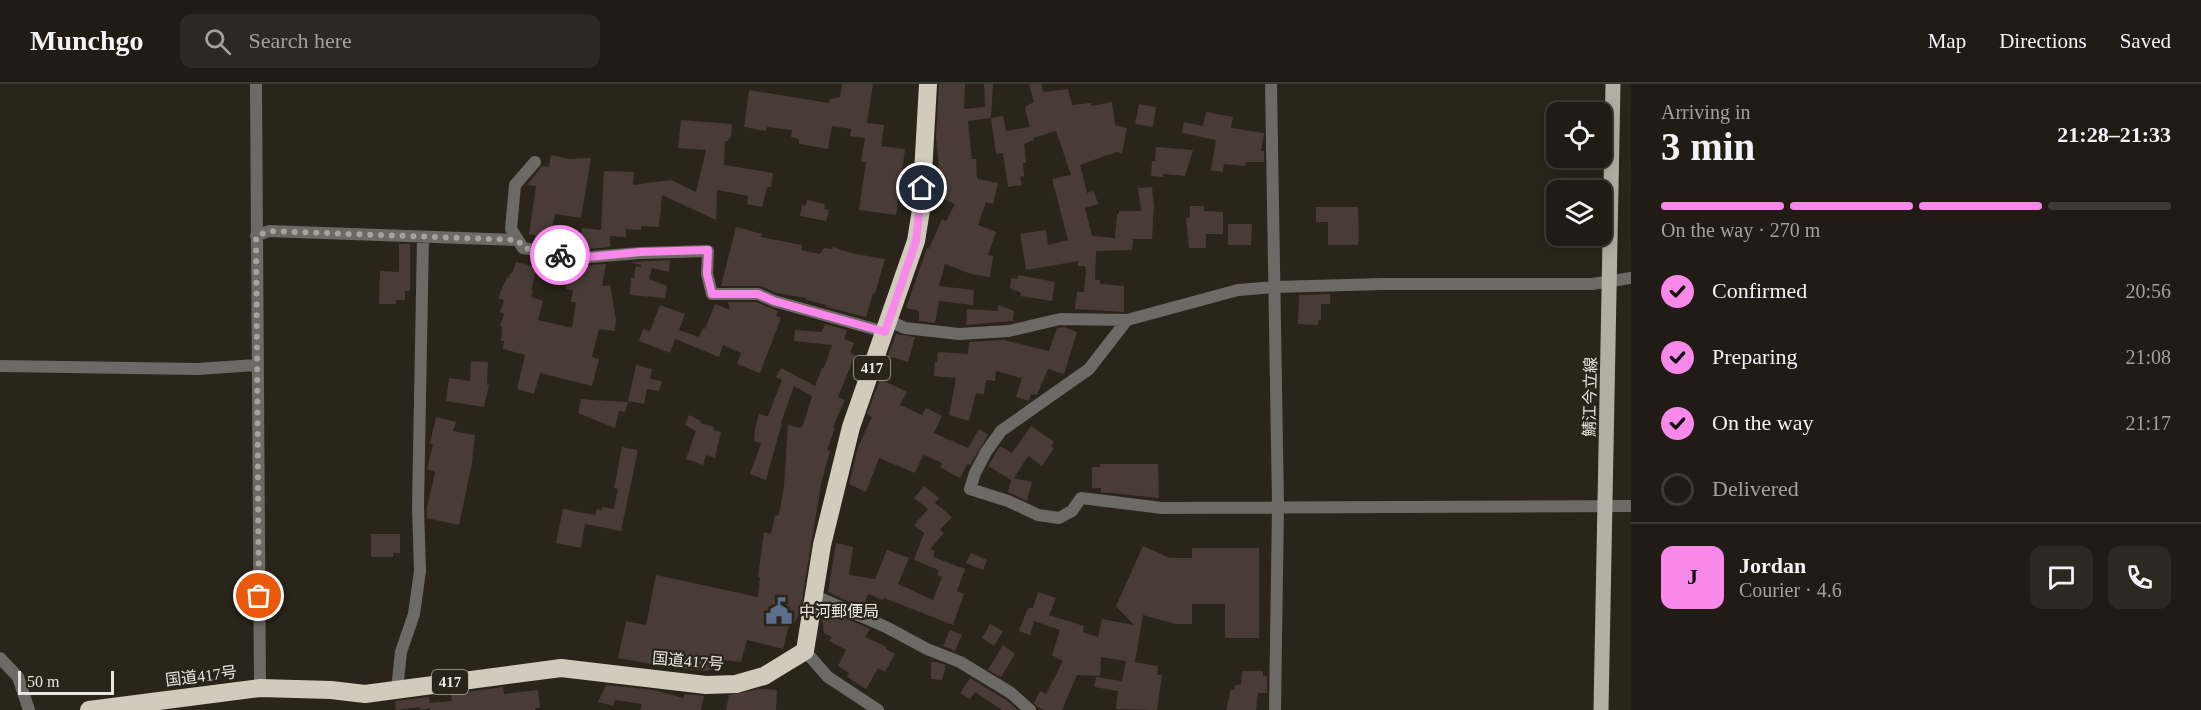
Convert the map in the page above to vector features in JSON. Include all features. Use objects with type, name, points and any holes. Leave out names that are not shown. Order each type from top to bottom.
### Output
[{"type":"highway","name":"417","points":[[805,651],[813,595],[833,494],[851,427],[916,241],[928,84]]},
{"type":"highway","name":"国道417号","points":[[89,710],[260,688],[331,690],[365,694],[561,668],[706,685],[736,684],[764,676],[805,651]]},
{"type":"main road","name":"鯖江今立線","points":[[1601,710],[1613,84]]},
{"type":"street","points":[[256,84],[260,688]]},
{"type":"street","points":[[1271,84],[1278,506],[1275,710]]},
{"type":"street","points":[[535,162],[514,185],[511,229],[523,248],[578,258],[640,252],[708,250],[707,274],[712,294],[758,294],[774,301],[887,327],[959,334],[1009,331],[1060,319],[1127,320],[1238,290],[1275,287],[1383,284],[1592,284],[1631,278]]},
{"type":"street","points":[[256,236],[269,231],[518,240]]},
{"type":"street","points":[[397,690],[401,652],[414,614],[420,571],[418,507],[423,237]]},
{"type":"street","points":[[1127,320],[1089,369],[1001,431],[986,452],[970,489],[1008,501],[1038,515],[1059,518],[1072,511],[1081,498],[1162,508],[1631,506]]},
{"type":"street","points":[[0,366],[197,369],[257,365]]},
{"type":"street","points":[[813,595],[886,627],[927,649],[960,662],[1011,693],[1030,710]]},
{"type":"street","points":[[805,651],[828,677],[878,710]]},
{"type":"street","points":[[0,658],[18,677],[29,710]]},
{"type":"building","points":[[842,84],[873,84],[867,123],[884,125],[881,146],[905,149],[896,215],[859,210],[866,162],[861,162],[865,138],[850,136],[851,129],[832,126],[828,149],[799,144],[799,139],[791,137],[792,130],[767,127],[766,131],[744,127],[749,90],[829,103],[830,99],[840,97]]},
{"type":"building","points":[[939,84],[965,84],[964,109],[985,107],[984,84],[993,84],[991,118],[968,121],[972,159],[976,159],[977,179],[998,183],[993,204],[986,202],[978,225],[996,232],[988,255],[993,256],[990,277],[971,274],[945,264],[939,286],[974,290],[973,305],[939,301],[935,323],[919,321],[919,311],[906,308],[927,248],[929,249],[942,219],[946,221],[955,204],[935,195],[935,169],[939,168],[936,137]]},
{"type":"building","points":[[1029,84],[1041,84],[1043,92],[1068,89],[1072,105],[1091,103],[1091,106],[1112,102],[1115,125],[1127,128],[1122,153],[1116,152],[1080,165],[1087,193],[1094,191],[1098,204],[1085,208],[1092,236],[1115,238],[1119,211],[1141,211],[1138,188],[1152,187],[1154,206],[1152,239],[1133,239],[1132,250],[1096,251],[1095,280],[1100,280],[1100,284],[1124,286],[1124,312],[1075,309],[1077,292],[1084,292],[1086,272],[1085,266],[1078,266],[1078,261],[1026,270],[1020,234],[1046,230],[1048,245],[1068,240],[1052,179],[1071,175],[1056,131],[1033,138],[1034,140],[1024,144],[1026,163],[1023,163],[1024,176],[1020,177],[1022,185],[1008,187],[1003,153],[996,154],[991,118],[1003,116],[1006,131],[1030,127],[1025,109],[1034,102]]},
{"type":"building","points":[[1139,104],[1156,107],[1153,127],[1135,124]]},
{"type":"building","points":[[1206,112],[1233,117],[1231,128],[1264,133],[1261,151],[1264,151],[1264,162],[1246,162],[1245,166],[1224,164],[1223,172],[1211,170],[1216,140],[1182,133],[1184,122],[1203,126]]},
{"type":"building","points":[[681,120],[732,124],[731,138],[725,141],[724,165],[773,173],[771,187],[767,187],[762,207],[747,204],[748,196],[717,190],[716,220],[662,195],[659,227],[641,226],[641,230],[626,229],[626,237],[610,236],[610,247],[579,250],[582,228],[601,230],[604,171],[634,172],[633,185],[671,180],[696,192],[706,150],[678,148]]},
{"type":"building","points":[[1156,147],[1193,150],[1185,176],[1163,174],[1163,177],[1151,176]]},
{"type":"building","points":[[551,155],[570,159],[591,158],[581,218],[555,214],[549,242],[539,239],[539,236],[529,234],[536,186],[527,185],[542,166],[549,167]]},
{"type":"building","points":[[807,200],[825,204],[824,209],[829,210],[826,221],[800,216],[802,205],[806,206]]},
{"type":"building","points":[[1190,206],[1204,206],[1204,211],[1223,212],[1223,234],[1206,234],[1206,248],[1189,248],[1186,218],[1190,218]]},
{"type":"building","points":[[1316,207],[1358,207],[1358,245],[1328,245],[1328,222],[1316,222]]},
{"type":"building","points":[[1228,224],[1252,224],[1251,245],[1228,245]]},
{"type":"building","points":[[736,227],[762,234],[761,237],[802,245],[801,250],[820,254],[824,248],[832,249],[833,247],[885,259],[866,317],[826,307],[827,305],[806,300],[806,298],[777,293],[761,286],[721,286]]},
{"type":"building","points":[[399,244],[410,244],[410,291],[405,291],[405,300],[396,300],[396,304],[379,304],[380,271],[399,272]]},
{"type":"building","points":[[538,259],[577,266],[606,264],[602,286],[610,285],[616,320],[615,331],[599,329],[592,357],[599,359],[592,386],[540,373],[534,394],[517,389],[525,355],[503,349],[504,341],[501,341],[502,327],[500,326],[504,314],[500,312],[504,300],[498,298],[516,262],[537,267]],"holes":[[[536,271],[568,274],[566,289],[573,290],[571,302],[576,302],[572,328],[538,320],[543,301],[531,297]]]},
{"type":"building","points":[[670,260],[669,272],[652,268],[649,279],[667,286],[665,298],[630,295],[631,278],[634,278],[636,266],[641,267],[641,265],[630,262]]},
{"type":"building","points":[[1018,275],[1055,282],[1052,301],[1020,296],[1021,293],[1010,288],[1011,278],[1017,279]]},
{"type":"building","points":[[1330,294],[1330,304],[1321,304],[1321,320],[1318,320],[1318,325],[1298,324],[1299,295]]},
{"type":"building","points":[[728,302],[756,302],[778,311],[776,316],[781,318],[760,373],[737,364],[741,353],[723,345],[719,357],[675,339],[670,353],[639,341],[643,329],[650,331],[660,305],[685,314],[679,330],[699,337],[703,328],[705,329],[715,304],[730,310]]},
{"type":"building","points":[[998,305],[1014,311],[1013,321],[966,325],[967,309],[998,311]]},
{"type":"building","points":[[825,324],[847,330],[844,339],[854,343],[850,353],[855,355],[838,397],[845,400],[833,427],[835,428],[827,450],[830,451],[821,484],[800,612],[793,626],[789,625],[783,649],[747,640],[741,662],[716,659],[714,669],[707,671],[674,668],[618,658],[626,621],[646,625],[656,575],[758,597],[760,577],[758,577],[764,532],[771,534],[775,516],[779,515],[784,486],[788,425],[800,428],[803,425],[812,396],[794,386],[781,423],[766,480],[750,474],[761,443],[754,441],[755,429],[759,414],[768,416],[782,380],[776,377],[781,368],[815,386],[832,345],[794,341],[795,330],[822,332]]},
{"type":"building","points":[[1064,327],[1077,332],[1064,374],[1048,369],[1037,395],[1031,394],[1029,401],[1016,397],[1022,378],[996,371],[995,381],[986,380],[984,394],[976,393],[969,421],[949,415],[956,378],[934,376],[938,352],[968,354],[969,342],[1004,340],[1049,351],[1057,328]]},
{"type":"building","points":[[896,334],[915,337],[908,362],[888,356]]},
{"type":"building","points":[[471,361],[488,362],[487,384],[489,385],[484,407],[446,401],[449,378],[470,381]]},
{"type":"building","points":[[636,365],[652,369],[650,379],[662,381],[659,391],[647,389],[644,404],[628,401]]},
{"type":"building","points":[[880,379],[907,392],[900,405],[922,415],[926,408],[942,416],[934,433],[968,448],[979,429],[988,435],[960,478],[940,467],[942,463],[923,455],[915,473],[879,458],[866,492],[849,484],[858,447],[872,417],[867,414]]},
{"type":"building","points":[[581,399],[628,402],[625,412],[619,411],[615,428],[578,413]]},
{"type":"building","points":[[689,415],[701,421],[700,423],[714,427],[713,430],[721,432],[715,458],[706,455],[703,465],[686,459],[696,431],[685,425]]},
{"type":"building","points":[[436,417],[456,422],[453,431],[475,435],[472,463],[459,525],[427,518],[427,507],[435,472],[427,469]]},
{"type":"building","points":[[1031,426],[1054,442],[1051,446],[1054,448],[1042,466],[1028,456],[1014,478],[1032,482],[1027,501],[1008,492],[1011,480],[988,466],[1000,446],[1012,453]]},
{"type":"building","points":[[622,447],[638,450],[621,531],[585,524],[581,548],[556,543],[563,509],[595,515],[597,509],[602,510],[602,507],[614,509],[618,489],[614,488]]},
{"type":"building","points":[[1100,464],[1158,464],[1159,498],[1101,492],[1101,488],[1092,488],[1092,467],[1100,467]]},
{"type":"building","points":[[924,486],[939,498],[935,503],[952,517],[940,530],[944,533],[930,549],[935,551],[933,557],[965,569],[957,591],[964,594],[953,625],[884,598],[883,600],[868,594],[863,608],[828,592],[836,543],[853,547],[849,575],[875,579],[887,550],[909,558],[898,584],[933,600],[942,577],[937,575],[939,570],[914,560],[924,533],[914,525],[928,509],[914,498]]},
{"type":"building","points":[[371,534],[400,534],[400,553],[393,553],[393,557],[371,557]]},
{"type":"building","points":[[1143,546],[1170,558],[1192,558],[1192,548],[1259,548],[1259,638],[1225,638],[1225,604],[1192,604],[1192,624],[1176,624],[1143,615],[1135,662],[1128,661],[1158,666],[1157,675],[1162,675],[1157,710],[1116,709],[1118,691],[1094,687],[1096,677],[1122,681],[1126,661],[1101,657],[1100,676],[1077,675],[1062,710],[1044,710],[1038,707],[1034,703],[1040,691],[1046,694],[1063,661],[1052,655],[1060,630],[1034,621],[1030,635],[1019,631],[1027,610],[1033,608],[1038,592],[1056,598],[1049,615],[1084,626],[1083,632],[1098,637],[1102,619],[1134,625],[1116,606]]},
{"type":"building","points":[[971,553],[987,560],[983,570],[966,563]]},
{"type":"building","points":[[827,610],[870,629],[865,637],[887,647],[886,649],[895,654],[885,672],[878,668],[866,689],[847,677],[849,673],[838,666],[846,650],[829,641],[832,637],[824,633],[822,620]]},
{"type":"building","points":[[990,624],[1003,631],[994,646],[982,638]]},
{"type":"building","points":[[950,630],[962,635],[955,651],[943,646]]},
{"type":"building","points":[[1003,645],[1015,654],[1001,677],[988,670]]},
{"type":"building","points":[[931,662],[946,665],[942,680],[931,679]]},
{"type":"building","points":[[1242,671],[1263,671],[1263,676],[1267,679],[1267,693],[1258,693],[1256,710],[1226,710],[1231,689],[1235,690],[1235,686],[1241,684]]},
{"type":"building","points":[[970,678],[1018,710],[1002,710],[975,692],[970,699],[960,693]]},
{"type":"building","points":[[606,685],[654,690],[683,698],[685,694],[704,696],[701,710],[640,710],[642,704],[615,700],[613,706],[598,702]]},
{"type":"building","points":[[503,687],[504,694],[538,690],[540,708],[535,708],[535,710],[430,710],[430,708],[420,710],[420,707],[396,710],[395,701],[429,697],[430,703],[452,701],[451,694]]},
{"type":"building","points":[[760,689],[777,690],[776,710],[726,710],[729,695]]},
{"type":"way so far","points":[[259,596],[256,236],[269,231],[518,240],[523,248],[560,255]]},
{"type":"place","name":"中河郵便局","points":[[779,611]]},
{"type":"route","points":[[560,255],[578,258],[640,252],[708,250],[707,274],[712,294],[758,294],[774,301],[885,332],[916,241],[922,188]]}]
